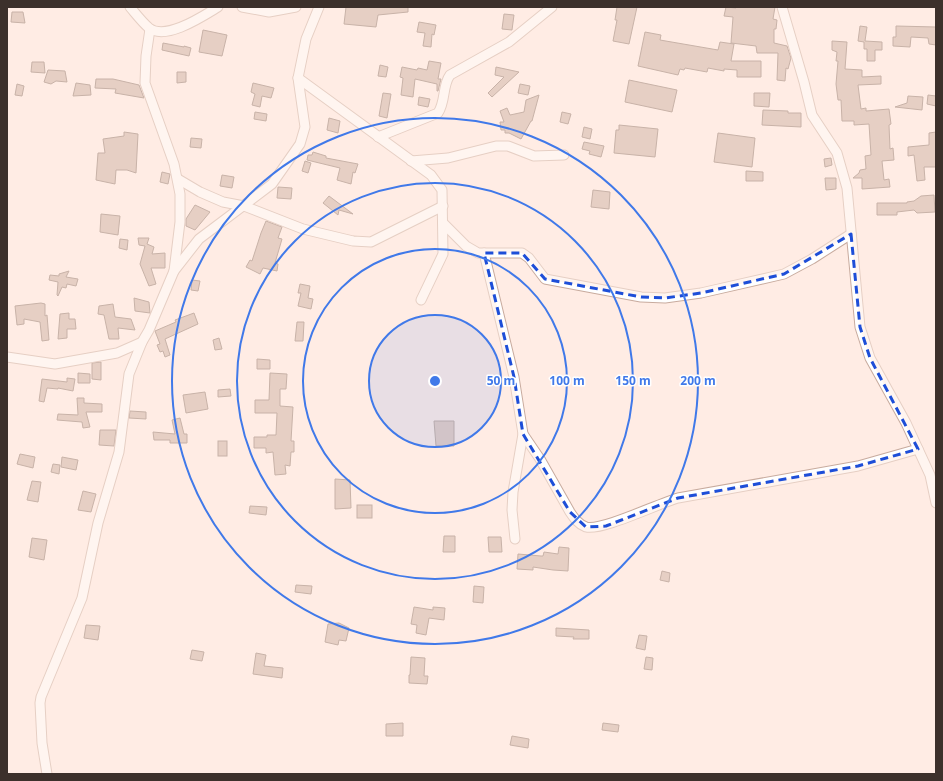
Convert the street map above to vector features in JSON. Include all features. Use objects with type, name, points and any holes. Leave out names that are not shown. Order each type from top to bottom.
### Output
[{"type":"street","points":[[130,7],[150,29],[165,32],[190,23],[218,7]]},
{"type":"street","points":[[242,7],[269,12],[296,7]]},
{"type":"street","points":[[174,271],[199,239],[272,184],[300,144],[305,127],[298,78],[306,39],[319,7]]},
{"type":"street","points":[[378,137],[438,113],[442,107],[445,82],[450,75],[509,42],[552,7]]},
{"type":"street","points":[[782,7],[812,115],[837,153],[847,188],[860,327],[870,358],[906,423],[930,475],[936,503]]},
{"type":"street","points":[[47,774],[42,743],[41,697],[82,598],[98,523],[118,452],[129,374],[174,271],[180,222],[180,194],[174,164],[145,83],[146,56],[150,29]]},
{"type":"street","points":[[298,78],[431,176],[442,190],[443,254],[421,300]]},
{"type":"street","points":[[411,161],[448,158],[477,152],[496,146],[508,146],[534,156],[564,155]]},
{"type":"street","points":[[178,179],[211,198],[244,206],[303,229],[354,241],[371,242],[443,206]]},
{"type":"street","points":[[443,223],[466,246],[478,253],[522,253],[529,258],[545,279],[641,296],[665,298],[701,293],[784,274],[812,259],[851,234]]},
{"type":"street","points":[[484,253],[514,377],[523,434],[513,492],[512,510],[516,539]]},
{"type":"street","points":[[7,358],[55,364],[117,353],[142,342]]},
{"type":"street","points":[[523,434],[570,512],[576,520],[586,527],[606,526],[678,498],[858,466],[918,449]]},
{"type":"highlighted area","points":[[851,234],[860,327],[870,358],[918,449],[858,466],[678,498],[606,526],[586,527],[570,512],[523,434],[514,377],[484,253],[522,253],[545,279],[641,297],[665,298],[701,293],[784,274]]},
{"type":"building","points":[[346,7],[408,7],[408,12],[378,15],[376,27],[344,24]]},
{"type":"building","points":[[617,7],[637,7],[629,44],[613,41],[617,20],[615,20]]},
{"type":"building","points":[[726,7],[775,7],[773,19],[777,20],[776,29],[774,29],[774,43],[787,46],[791,58],[788,69],[786,68],[785,81],[777,80],[778,53],[757,53],[756,46],[731,43],[733,17],[724,16]]},
{"type":"building","points":[[12,12],[23,12],[25,23],[11,22]]},
{"type":"building","points":[[504,14],[514,15],[512,30],[502,29]]},
{"type":"building","points":[[419,22],[436,25],[434,35],[432,34],[431,47],[423,46],[425,33],[417,32]]},
{"type":"building","points":[[860,26],[867,27],[865,41],[882,42],[882,50],[875,50],[875,61],[867,61],[867,49],[864,49],[864,42],[858,41]]},
{"type":"building","points":[[896,26],[936,27],[936,45],[929,44],[928,38],[911,37],[910,47],[893,46],[893,37],[896,37]]},
{"type":"building","points":[[203,30],[227,35],[222,56],[199,52]]},
{"type":"building","points":[[645,32],[661,35],[660,40],[718,50],[720,42],[734,44],[731,61],[761,61],[761,77],[737,77],[737,70],[724,69],[724,71],[708,68],[707,72],[685,68],[684,70],[680,69],[678,75],[638,66]]},
{"type":"building","points":[[832,41],[847,42],[845,69],[862,70],[862,77],[881,76],[881,84],[858,85],[861,109],[866,108],[866,111],[889,109],[891,124],[889,125],[890,149],[893,148],[894,160],[882,161],[884,180],[889,179],[890,187],[862,189],[862,178],[853,178],[859,173],[860,170],[866,169],[865,156],[871,155],[869,124],[854,125],[854,121],[842,121],[841,100],[838,100],[836,84],[838,61],[836,61],[837,52],[832,50]]},
{"type":"building","points":[[163,43],[191,48],[189,56],[162,50]]},
{"type":"building","points":[[429,61],[441,63],[438,79],[441,79],[438,91],[437,84],[415,79],[413,97],[401,95],[403,78],[400,77],[402,67],[427,70]]},
{"type":"building","points":[[32,62],[44,62],[45,73],[31,72]]},
{"type":"building","points":[[380,65],[388,67],[386,77],[378,76]]},
{"type":"building","points":[[496,67],[519,72],[492,97],[488,93],[504,77],[495,75]]},
{"type":"building","points":[[48,70],[65,71],[67,82],[56,81],[51,84],[44,82]]},
{"type":"building","points":[[177,72],[186,72],[186,82],[177,83]]},
{"type":"building","points":[[96,79],[113,79],[139,85],[144,98],[115,93],[116,89],[95,88]]},
{"type":"building","points":[[629,80],[677,90],[672,112],[625,102]]},
{"type":"building","points":[[76,83],[90,85],[91,95],[73,96]]},
{"type":"building","points":[[253,83],[274,88],[271,98],[262,96],[260,107],[252,105],[255,94],[251,92]]},
{"type":"building","points":[[17,84],[24,86],[22,96],[15,95]]},
{"type":"building","points":[[520,84],[530,86],[528,95],[518,93]]},
{"type":"building","points":[[383,93],[391,94],[387,118],[379,116]]},
{"type":"building","points":[[754,93],[770,93],[769,107],[754,106]]},
{"type":"building","points":[[539,95],[532,121],[521,139],[509,133],[505,133],[505,130],[501,130],[500,122],[504,122],[500,111],[507,108],[510,115],[524,112],[526,100]]},
{"type":"building","points":[[928,95],[936,96],[936,106],[927,104]]},
{"type":"building","points":[[908,96],[923,97],[922,110],[895,107],[907,103]]},
{"type":"building","points":[[419,97],[430,99],[428,107],[418,105]]},
{"type":"building","points":[[763,110],[801,113],[801,127],[762,125]]},
{"type":"building","points":[[255,112],[267,114],[266,121],[254,119]]},
{"type":"building","points":[[562,112],[571,114],[568,124],[560,122]]},
{"type":"building","points":[[329,118],[340,121],[338,133],[327,130]]},
{"type":"building","points":[[619,125],[658,129],[655,157],[614,153],[616,130],[619,130]]},
{"type":"building","points":[[584,127],[592,129],[590,139],[582,137]]},
{"type":"building","points":[[124,132],[138,134],[136,173],[127,170],[116,170],[115,184],[96,180],[98,153],[105,153],[103,139],[124,136]]},
{"type":"building","points":[[936,132],[936,167],[924,167],[925,180],[917,181],[914,155],[908,156],[908,147],[929,145],[929,133]]},
{"type":"building","points":[[718,133],[755,138],[752,167],[714,162]]},
{"type":"building","points":[[191,138],[202,139],[201,148],[190,147]]},
{"type":"building","points":[[584,142],[604,146],[601,157],[589,154],[590,151],[582,149]]},
{"type":"building","points":[[313,152],[326,156],[326,158],[358,164],[355,173],[353,172],[351,184],[337,180],[340,168],[307,160],[308,155],[312,155]]},
{"type":"building","points":[[831,158],[832,165],[825,167],[824,159]]},
{"type":"building","points":[[305,161],[311,163],[308,173],[302,171]]},
{"type":"building","points":[[746,171],[763,172],[763,181],[746,181]]},
{"type":"building","points":[[162,172],[170,174],[168,184],[160,182]]},
{"type":"building","points":[[222,175],[234,177],[232,188],[220,186]]},
{"type":"building","points":[[825,178],[836,178],[836,189],[826,190]]},
{"type":"building","points":[[278,187],[292,188],[291,199],[277,198]]},
{"type":"building","points":[[593,190],[610,192],[609,209],[591,207]]},
{"type":"building","points":[[934,195],[935,212],[917,213],[914,210],[897,212],[897,215],[877,215],[877,203],[907,203],[914,201],[921,196]]},
{"type":"building","points":[[329,196],[353,214],[339,210],[338,215],[323,203]]},
{"type":"building","points":[[195,205],[210,212],[195,230],[186,226],[186,219]]},
{"type":"building","points":[[101,214],[120,216],[118,235],[100,232]]},
{"type":"building","points":[[266,221],[282,227],[278,238],[282,239],[275,263],[278,264],[277,271],[263,268],[260,274],[246,267],[250,260],[252,261]]},
{"type":"building","points":[[138,238],[149,238],[147,244],[154,247],[152,254],[165,253],[165,268],[151,268],[156,284],[149,286],[140,264],[145,246],[139,245]]},
{"type":"building","points":[[120,239],[128,240],[127,250],[119,248]]},
{"type":"building","points":[[69,271],[66,277],[78,279],[76,286],[67,284],[66,288],[62,287],[58,296],[58,282],[49,280],[50,275],[59,276],[59,274]]},
{"type":"building","points":[[192,280],[200,281],[198,291],[191,290]]},
{"type":"building","points":[[300,284],[310,286],[308,298],[313,299],[311,309],[298,306],[301,293],[298,293]]},
{"type":"building","points":[[134,298],[149,302],[150,313],[135,311]]},
{"type":"building","points":[[41,303],[45,304],[45,316],[47,315],[49,340],[42,341],[40,322],[24,319],[24,324],[17,325],[15,306]]},
{"type":"building","points":[[113,304],[115,317],[131,319],[135,330],[118,328],[119,339],[109,339],[104,315],[98,314],[99,306]]},
{"type":"building","points":[[69,313],[69,319],[75,319],[76,329],[67,329],[67,338],[58,339],[60,314]]},
{"type":"building","points":[[194,313],[198,324],[165,339],[170,355],[165,357],[163,351],[160,352],[157,345],[160,344],[155,331],[176,322],[175,320]]},
{"type":"building","points":[[297,322],[304,322],[303,341],[295,341]]},
{"type":"building","points":[[219,338],[222,349],[215,350],[213,340]]},
{"type":"building","points":[[257,359],[270,360],[270,369],[257,369]]},
{"type":"building","points":[[101,362],[101,380],[92,379],[92,363]]},
{"type":"building","points":[[78,373],[90,374],[90,383],[78,383]]},
{"type":"building","points":[[270,373],[287,374],[286,389],[280,389],[280,406],[293,407],[291,441],[294,441],[294,452],[291,452],[290,466],[285,465],[286,474],[275,475],[273,452],[266,453],[266,448],[254,448],[254,437],[276,435],[277,413],[255,413],[255,400],[269,400]]},
{"type":"building","points":[[67,378],[75,379],[73,391],[58,388],[47,388],[44,402],[39,401],[42,379],[67,382]]},
{"type":"building","points":[[230,389],[231,396],[218,397],[218,390]]},
{"type":"building","points":[[205,392],[208,409],[186,413],[183,395]]},
{"type":"building","points":[[77,398],[84,398],[84,403],[102,404],[102,412],[86,412],[90,427],[83,428],[82,422],[57,420],[58,414],[78,415]]},
{"type":"building","points":[[130,411],[146,412],[146,419],[129,418]]},
{"type":"building","points":[[180,418],[184,434],[187,434],[187,443],[170,443],[170,440],[154,440],[153,432],[175,434],[172,420]]},
{"type":"building","points":[[434,421],[454,421],[454,446],[436,446]]},
{"type":"building","points":[[100,430],[116,430],[114,446],[99,445]]},
{"type":"building","points":[[218,441],[227,441],[227,456],[218,456]]},
{"type":"building","points":[[20,454],[35,457],[33,468],[17,464]]},
{"type":"building","points":[[62,457],[78,460],[76,470],[61,467]]},
{"type":"building","points":[[53,464],[60,465],[59,474],[51,472]]},
{"type":"building","points":[[335,479],[350,480],[351,508],[335,509]]},
{"type":"building","points":[[32,481],[41,482],[38,502],[27,500]]},
{"type":"building","points":[[83,491],[96,494],[91,512],[78,510]]},
{"type":"building","points":[[357,505],[372,505],[372,518],[357,518]]},
{"type":"building","points":[[250,506],[267,507],[266,515],[249,513]]},
{"type":"building","points":[[444,536],[455,536],[455,552],[443,552]]},
{"type":"building","points":[[488,537],[501,537],[502,552],[489,552]]},
{"type":"building","points":[[32,538],[47,540],[44,560],[29,557]]},
{"type":"building","points":[[559,547],[569,548],[568,571],[533,567],[533,570],[517,569],[518,554],[543,556],[544,552],[558,554]]},
{"type":"building","points":[[662,571],[670,573],[669,582],[660,580]]},
{"type":"building","points":[[296,585],[312,586],[311,594],[295,592]]},
{"type":"building","points":[[474,586],[484,587],[483,603],[473,602]]},
{"type":"building","points":[[414,607],[433,610],[433,607],[445,608],[444,620],[429,618],[426,635],[416,633],[417,625],[411,624]]},
{"type":"building","points":[[339,623],[349,628],[346,641],[339,640],[338,645],[325,642],[328,624]]},
{"type":"building","points":[[86,625],[100,626],[98,640],[84,638]]},
{"type":"building","points":[[556,628],[589,630],[589,639],[573,639],[574,637],[556,636]]},
{"type":"building","points":[[639,635],[647,636],[645,650],[636,648]]},
{"type":"building","points":[[192,650],[204,652],[202,661],[190,659]]},
{"type":"building","points":[[256,653],[266,655],[264,666],[283,668],[282,678],[253,674]]},
{"type":"building","points":[[411,657],[425,658],[424,676],[428,676],[427,684],[409,683]]},
{"type":"building","points":[[646,657],[653,658],[652,670],[644,669]]},
{"type":"building","points":[[403,723],[403,736],[386,736],[386,724]]},
{"type":"building","points":[[603,723],[619,725],[618,732],[602,730]]},
{"type":"building","points":[[512,736],[529,739],[528,748],[510,745]]}]
